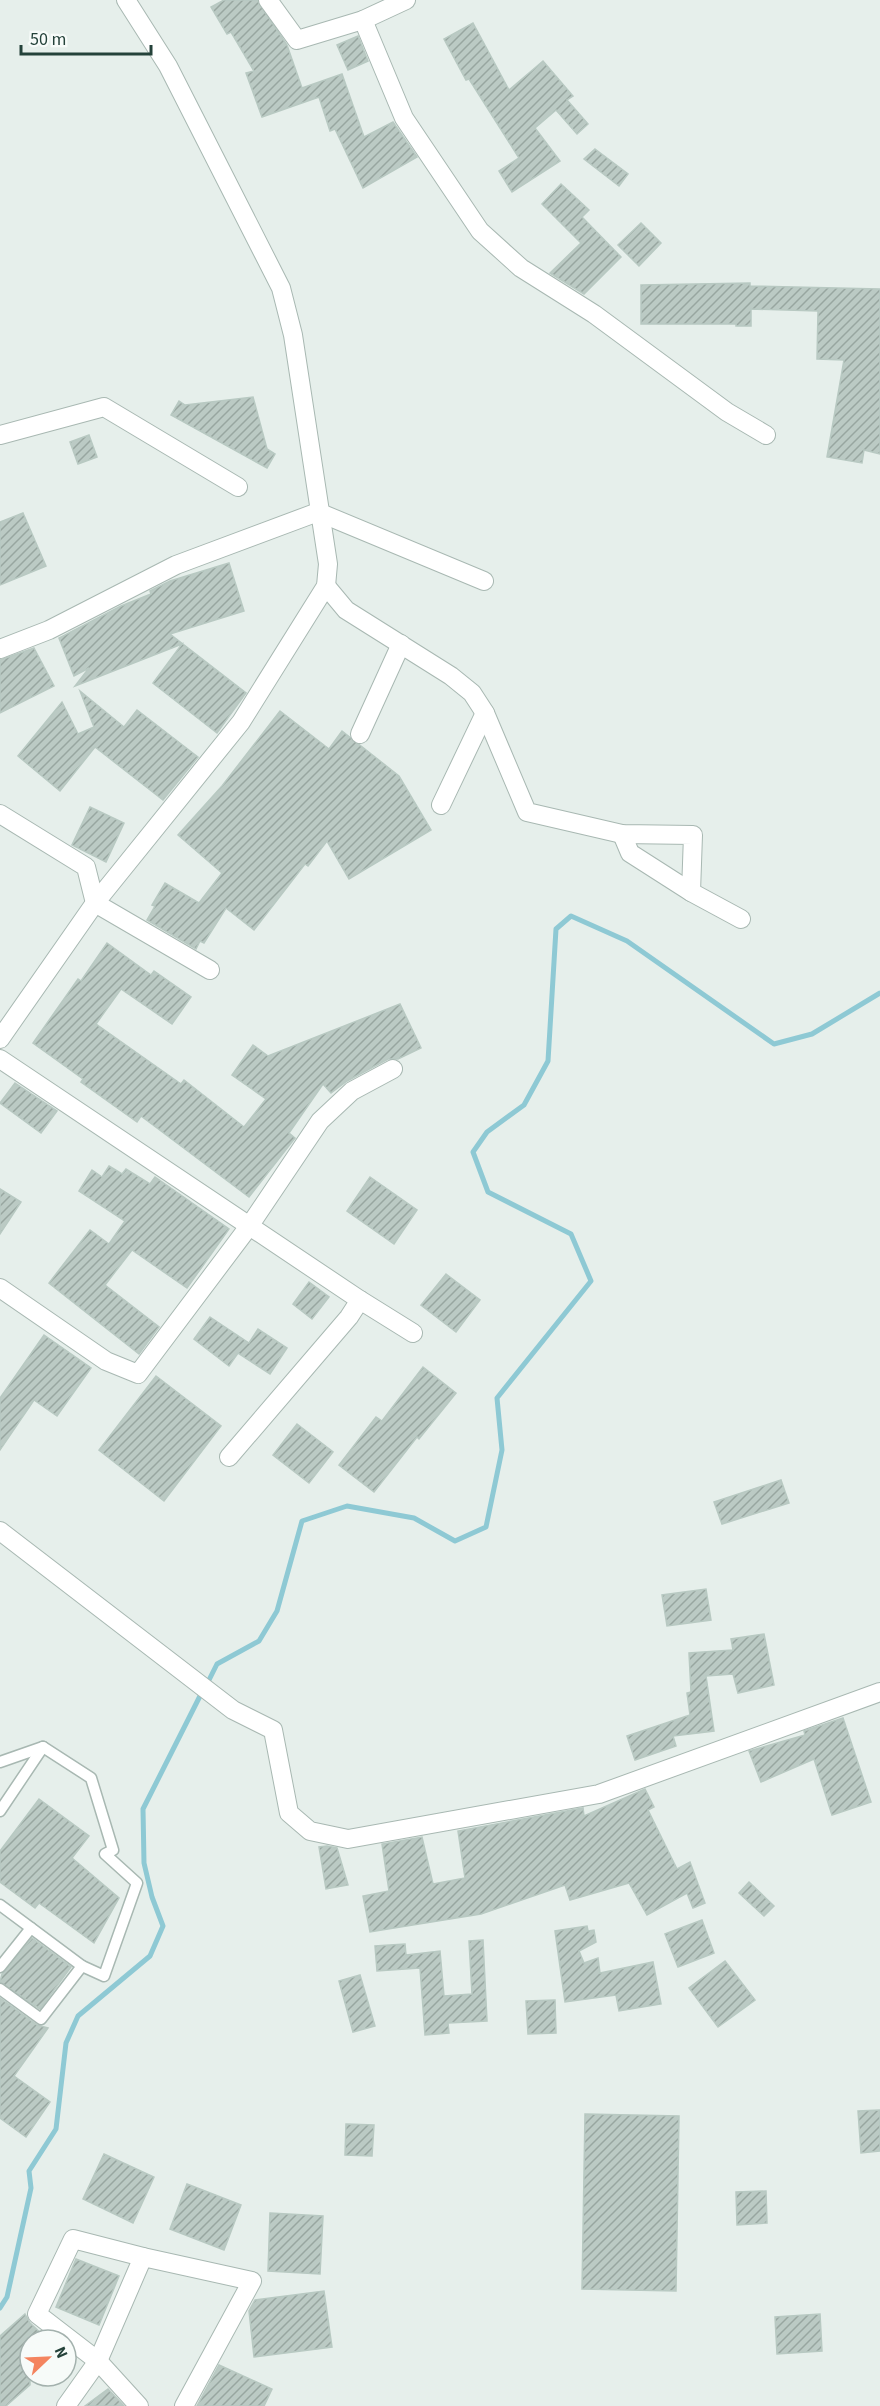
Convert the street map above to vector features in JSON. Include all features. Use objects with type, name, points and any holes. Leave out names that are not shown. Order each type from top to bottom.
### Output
[{"type":"street","points":[[0,1038],[95,903],[241,722],[326,586],[328,564],[318,512],[293,335],[281,288],[168,66],[126,0]]},
{"type":"street","points":[[268,0],[297,40],[363,20],[406,0]]},
{"type":"street","points":[[363,20],[404,118],[480,231],[521,268],[594,314],[727,412],[766,435]]},
{"type":"street","points":[[0,435],[104,407],[238,487]]},
{"type":"street","points":[[0,650],[49,630],[176,565],[318,512],[484,581]]},
{"type":"street","points":[[326,586],[346,610],[452,676],[472,693],[485,713],[527,812],[622,834],[693,835],[691,892]]},
{"type":"street","points":[[360,734],[401,644]]},
{"type":"street","points":[[441,805],[485,713]]},
{"type":"street","points":[[0,814],[86,867],[95,903],[210,969]]},
{"type":"street","points":[[622,834],[630,853],[691,892],[741,919]]},
{"type":"street","points":[[0,1059],[360,1300],[413,1333]]},
{"type":"street","points":[[0,1288],[106,1361],[138,1374],[250,1225],[320,1121],[352,1091],[393,1069]]},
{"type":"street","points":[[229,1457],[349,1317],[360,1300]]},
{"type":"street","points":[[0,1531],[189,1678],[233,1710],[273,1730],[289,1813],[310,1831],[348,1839],[598,1794],[880,1692]]},
{"type":"street","points":[[139,2406],[98,2361],[38,2314],[73,2239],[252,2281],[184,2406]]},
{"type":"street","points":[[66,2406],[98,2361],[143,2257]]},
{"type":"lane","points":[[0,1762],[43,1747]]},
{"type":"lane","points":[[0,1811],[43,1747]]},
{"type":"lane","points":[[0,1905],[82,1966],[104,1976],[137,1883],[105,1854],[113,1850],[91,1778],[43,1747]]},
{"type":"lane","points":[[0,1967],[31,1928]]},
{"type":"lane","points":[[0,1989],[41,2019],[82,1966]]},
{"type":"building","points":[[224,0],[257,0],[287,45],[302,88],[342,74],[364,137],[393,122],[417,157],[363,188],[335,129],[330,131],[319,97],[262,117],[246,73],[254,71],[231,32],[227,34],[211,7]]},
{"type":"building","points":[[473,23],[509,90],[543,61],[573,96],[567,100],[588,124],[577,134],[556,110],[535,128],[560,161],[512,192],[499,171],[519,158],[469,79],[466,80],[444,39]]},
{"type":"building","points":[[358,36],[368,61],[348,70],[337,45]]},
{"type":"building","points":[[595,149],[628,174],[619,186],[584,159]]},
{"type":"building","points":[[561,184],[589,210],[582,217],[621,257],[584,294],[550,273],[581,243],[542,204]]},
{"type":"building","points":[[641,223],[661,243],[639,266],[618,245]]},
{"type":"building","points":[[750,283],[750,286],[880,289],[880,454],[864,450],[862,463],[827,457],[844,360],[817,359],[818,311],[751,309],[751,326],[641,324],[641,285]]},
{"type":"building","points":[[253,397],[267,449],[275,454],[267,468],[171,415],[179,401],[185,405]]},
{"type":"building","points":[[89,435],[97,457],[78,464],[70,442]]},
{"type":"building","points":[[23,513],[46,566],[0,585],[0,522]]},
{"type":"building","points":[[229,563],[244,611],[170,634],[246,693],[217,733],[153,683],[182,644],[75,686],[89,668],[74,676],[59,638],[121,606],[151,594],[150,591],[170,581]]},
{"type":"building","points":[[34,648],[54,686],[0,713],[0,660]]},
{"type":"building","points":[[80,691],[124,727],[137,710],[198,757],[163,800],[95,747],[60,791],[18,756],[62,702],[78,734],[94,727]]},
{"type":"building","points":[[280,711],[329,749],[342,731],[399,776],[431,830],[349,879],[327,841],[308,866],[305,864],[254,930],[226,908],[204,943],[200,941],[196,949],[147,920],[155,906],[152,905],[165,883],[199,903],[222,873],[178,835],[222,786]]},
{"type":"building","points":[[90,807],[124,823],[106,862],[72,845]]},
{"type":"building","points":[[107,943],[151,975],[154,971],[191,997],[172,1024],[121,989],[96,1024],[181,1084],[184,1080],[244,1127],[266,1099],[232,1075],[253,1045],[268,1056],[400,1004],[421,1048],[398,1059],[388,1059],[347,1081],[331,1093],[323,1084],[289,1133],[295,1138],[249,1197],[141,1116],[137,1122],[81,1082],[83,1079],[33,1043],[78,979],[81,981]]},
{"type":"building","points":[[15,1083],[57,1111],[41,1133],[0,1103]]},
{"type":"building","points":[[109,1166],[122,1174],[126,1169],[150,1184],[155,1177],[229,1229],[187,1288],[132,1250],[105,1285],[159,1327],[139,1354],[49,1283],[90,1230],[109,1244],[125,1221],[79,1191],[92,1170],[102,1177]]},
{"type":"building","points":[[370,1177],[417,1210],[394,1244],[347,1211]]},
{"type":"building","points":[[0,1189],[21,1202],[0,1234]]},
{"type":"building","points":[[446,1274],[480,1300],[456,1332],[421,1305]]},
{"type":"building","points":[[309,1282],[329,1297],[312,1319],[293,1304]]},
{"type":"building","points":[[210,1317],[249,1343],[258,1329],[287,1348],[270,1374],[238,1353],[229,1366],[194,1339]]},
{"type":"building","points":[[44,1335],[91,1368],[57,1416],[34,1400],[0,1450],[0,1398]]},
{"type":"building","points":[[423,1367],[456,1393],[419,1439],[417,1437],[374,1492],[339,1465],[376,1417],[382,1421]]},
{"type":"building","points":[[156,1376],[221,1426],[164,1501],[99,1450]]},
{"type":"building","points":[[297,1424],[333,1452],[309,1483],[273,1455]]},
{"type":"building","points":[[781,1480],[789,1503],[722,1524],[714,1502]]},
{"type":"building","points":[[706,1589],[711,1620],[667,1626],[662,1595]]},
{"type":"building","points":[[764,1634],[774,1685],[738,1693],[733,1674],[706,1676],[714,1731],[673,1736],[676,1746],[635,1760],[627,1736],[690,1715],[687,1693],[691,1692],[689,1653],[733,1650],[731,1639]]},
{"type":"building","points":[[843,1718],[871,1802],[832,1815],[814,1759],[761,1782],[749,1751],[805,1735],[804,1731]]},
{"type":"building","points":[[645,1789],[654,1807],[648,1810],[677,1869],[690,1862],[705,1903],[693,1908],[687,1893],[647,1915],[629,1883],[570,1900],[565,1885],[481,1914],[370,1932],[363,1896],[389,1891],[382,1844],[422,1837],[433,1884],[465,1878],[458,1831],[583,1808],[584,1816]]},
{"type":"building","points":[[39,1799],[89,1836],[72,1858],[119,1898],[94,1943],[39,1903],[35,1908],[0,1882],[0,1851]]},
{"type":"building","points":[[319,1847],[337,1848],[348,1885],[326,1889]]},
{"type":"building","points":[[749,1882],[774,1906],[764,1916],[739,1893]]},
{"type":"building","points":[[702,1920],[714,1953],[678,1967],[665,1934]]},
{"type":"building","points":[[587,1926],[588,1931],[594,1930],[596,1942],[579,1951],[584,1963],[598,1958],[600,1973],[653,1962],[661,2004],[619,2011],[616,1995],[565,2002],[555,1931]]},
{"type":"building","points":[[32,1938],[71,1967],[40,2009],[0,1982],[2,1974]]},
{"type":"building","points":[[483,1940],[487,2021],[448,2023],[449,2033],[425,2035],[420,1968],[377,1971],[375,1946],[405,1944],[406,1955],[440,1951],[444,1996],[472,1994],[469,1941]]},
{"type":"building","points":[[725,1961],[755,2000],[718,2027],[689,1988]]},
{"type":"building","points":[[360,1975],[375,2026],[353,2032],[339,1981]]},
{"type":"building","points":[[0,1998],[37,2025],[48,2028],[14,2076],[50,2102],[26,2137],[0,2118]]},
{"type":"building","points":[[555,2000],[556,2033],[528,2034],[526,2001]]},
{"type":"building","points":[[880,2110],[880,2151],[861,2153],[858,2111]]},
{"type":"building","points":[[585,2114],[679,2116],[676,2291],[582,2289]]},
{"type":"building","points":[[346,2124],[374,2125],[372,2156],[345,2155]]},
{"type":"building","points":[[104,2154],[154,2177],[133,2223],[83,2199]]},
{"type":"building","points":[[187,2184],[241,2205],[224,2250],[170,2229]]},
{"type":"building","points":[[766,2191],[767,2223],[737,2225],[736,2192]]},
{"type":"building","points":[[270,2213],[323,2216],[320,2274],[268,2271]]},
{"type":"building","points":[[76,2259],[119,2276],[99,2325],[56,2307]]},
{"type":"building","points":[[324,2291],[332,2347],[254,2357],[249,2311],[255,2300]]},
{"type":"building","points":[[25,2314],[35,2328],[18,2328],[18,2388],[27,2388],[6,2406],[0,2406],[0,2336]]},
{"type":"building","points":[[820,2314],[822,2351],[777,2354],[775,2317]]},
{"type":"building","points":[[219,2365],[272,2389],[264,2406],[197,2406]]},
{"type":"building","points":[[108,2389],[124,2406],[85,2406]]},
{"type":"waterway","points":[[207,1684],[217,1664],[259,1641],[277,1611],[302,1521],[347,1506],[414,1518],[455,1541],[486,1527],[502,1450],[497,1398],[591,1281],[571,1234],[488,1192],[473,1152],[487,1132],[524,1105],[548,1061],[556,929],[571,916],[627,941],[774,1044],[812,1034],[880,993]]},
{"type":"waterway","points":[[0,2308],[7,2297],[31,2188],[29,2171],[56,2129],[66,2043],[78,2016],[150,1956],[163,1926],[152,1897],[144,1863],[143,1809],[202,1692]]}]
